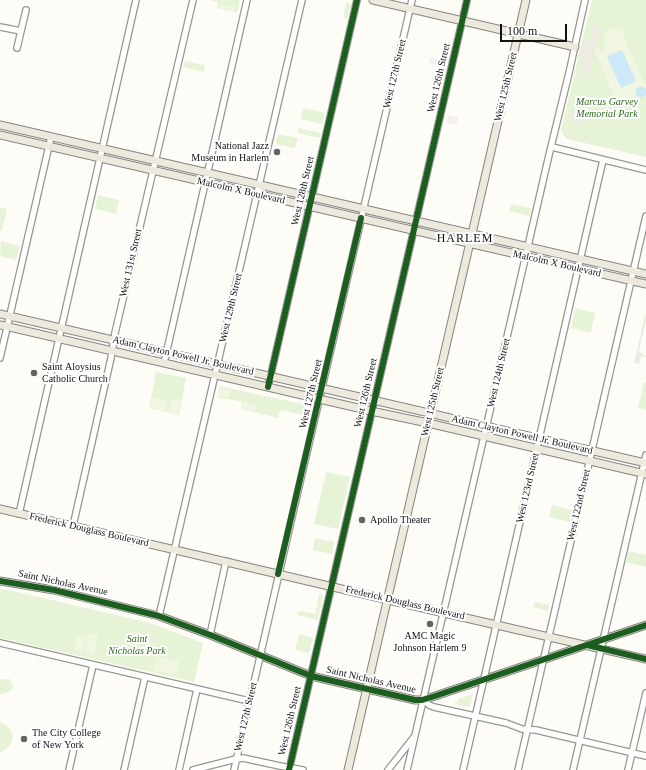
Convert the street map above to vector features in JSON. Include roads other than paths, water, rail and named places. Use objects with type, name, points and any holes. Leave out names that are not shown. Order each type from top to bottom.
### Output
[{"type":"main road","points":[[373,0],[575,47]]},
{"type":"main road","name":"West 125th Street","points":[[348,770],[526,0]]},
{"type":"main road","name":"Malcolm X Boulevard","points":[[0,125],[646,274]]},
{"type":"main road","name":"Malcolm X Boulevard","points":[[0,135],[646,284]]},
{"type":"main road","name":"Adam Clayton Powell Jr. Boulevard","points":[[0,314],[645,463]]},
{"type":"main road","name":"Adam Clayton Powell Jr. Boulevard","points":[[4,326],[644,473]]},
{"type":"main road","name":"Frederick Douglass Boulevard","points":[[0,509],[646,659]]},
{"type":"main road","name":"Saint Nicholas Avenue","points":[[0,581],[54,590],[159,616],[310,676],[415,700],[424,700],[646,626]]},
{"type":"street","points":[[19,514],[136,0]]},
{"type":"street","name":"West 131st Street","points":[[73,526],[155,160],[193,0]]},
{"type":"street","points":[[164,363],[247,0]]},
{"type":"street","name":"West 129th Street","points":[[159,616],[302,0]]},
{"type":"street","name":"West 128th Street","points":[[268,387],[357,0]]},
{"type":"street","name":"West 127th Street","points":[[234,770],[278,574],[412,0]]},
{"type":"street","name":"West 126th Street","points":[[289,769],[467,0]]},
{"type":"street","name":"West 124th Street","points":[[407,770],[585,0]]},
{"type":"street","points":[[17,48],[26,10]]},
{"type":"street","points":[[0,27],[21,31]]},
{"type":"street","points":[[0,358],[4,326],[10,316],[51,137]]},
{"type":"street","points":[[552,147],[646,170]]},
{"type":"street","name":"West 123rd Street","points":[[463,770],[603,160]]},
{"type":"street","name":"West 122nd Street","points":[[518,770],[646,216]]},
{"type":"street","points":[[573,770],[644,473],[646,455]]},
{"type":"street","points":[[210,635],[226,562]]},
{"type":"street","points":[[0,643],[249,701]]},
{"type":"street","points":[[69,770],[93,665]]},
{"type":"street","points":[[124,770],[145,677]]},
{"type":"street","points":[[179,770],[197,689]]},
{"type":"street","points":[[628,770],[646,693]]},
{"type":"street","points":[[424,700],[432,707],[506,723],[522,729],[536,730],[646,756]]},
{"type":"street","points":[[388,770],[415,736]]},
{"type":"street","points":[[193,770],[243,758],[289,769],[303,770]]},
{"type":"water","points":[[622,50],[636,81],[621,88],[607,56]]},
{"type":"water","points":[[639,87],[643,87],[645,88],[645,96],[639,97],[636,94],[636,90]]},
{"type":"place","name":"National Jazz Museum in Harlem","points":[[277,152]]},
{"type":"place","name":"Saint Aloysius Catholic Church","points":[[34,373]]},
{"type":"place","name":"Apollo Theater","points":[[362,520]]},
{"type":"place","name":"AMC Magic Johnson Harlem 9","points":[[430,624]]},
{"type":"place","name":"The City College of New York","points":[[24,739]]},
{"type":"district","name":"HARLEM","points":[[465,239]]},
{"type":"park label","name":"Marcus Garvey Memorial Park","points":[[607,108]]},
{"type":"park label","name":"Saint Nicholas Park","points":[[137,644]]}]
